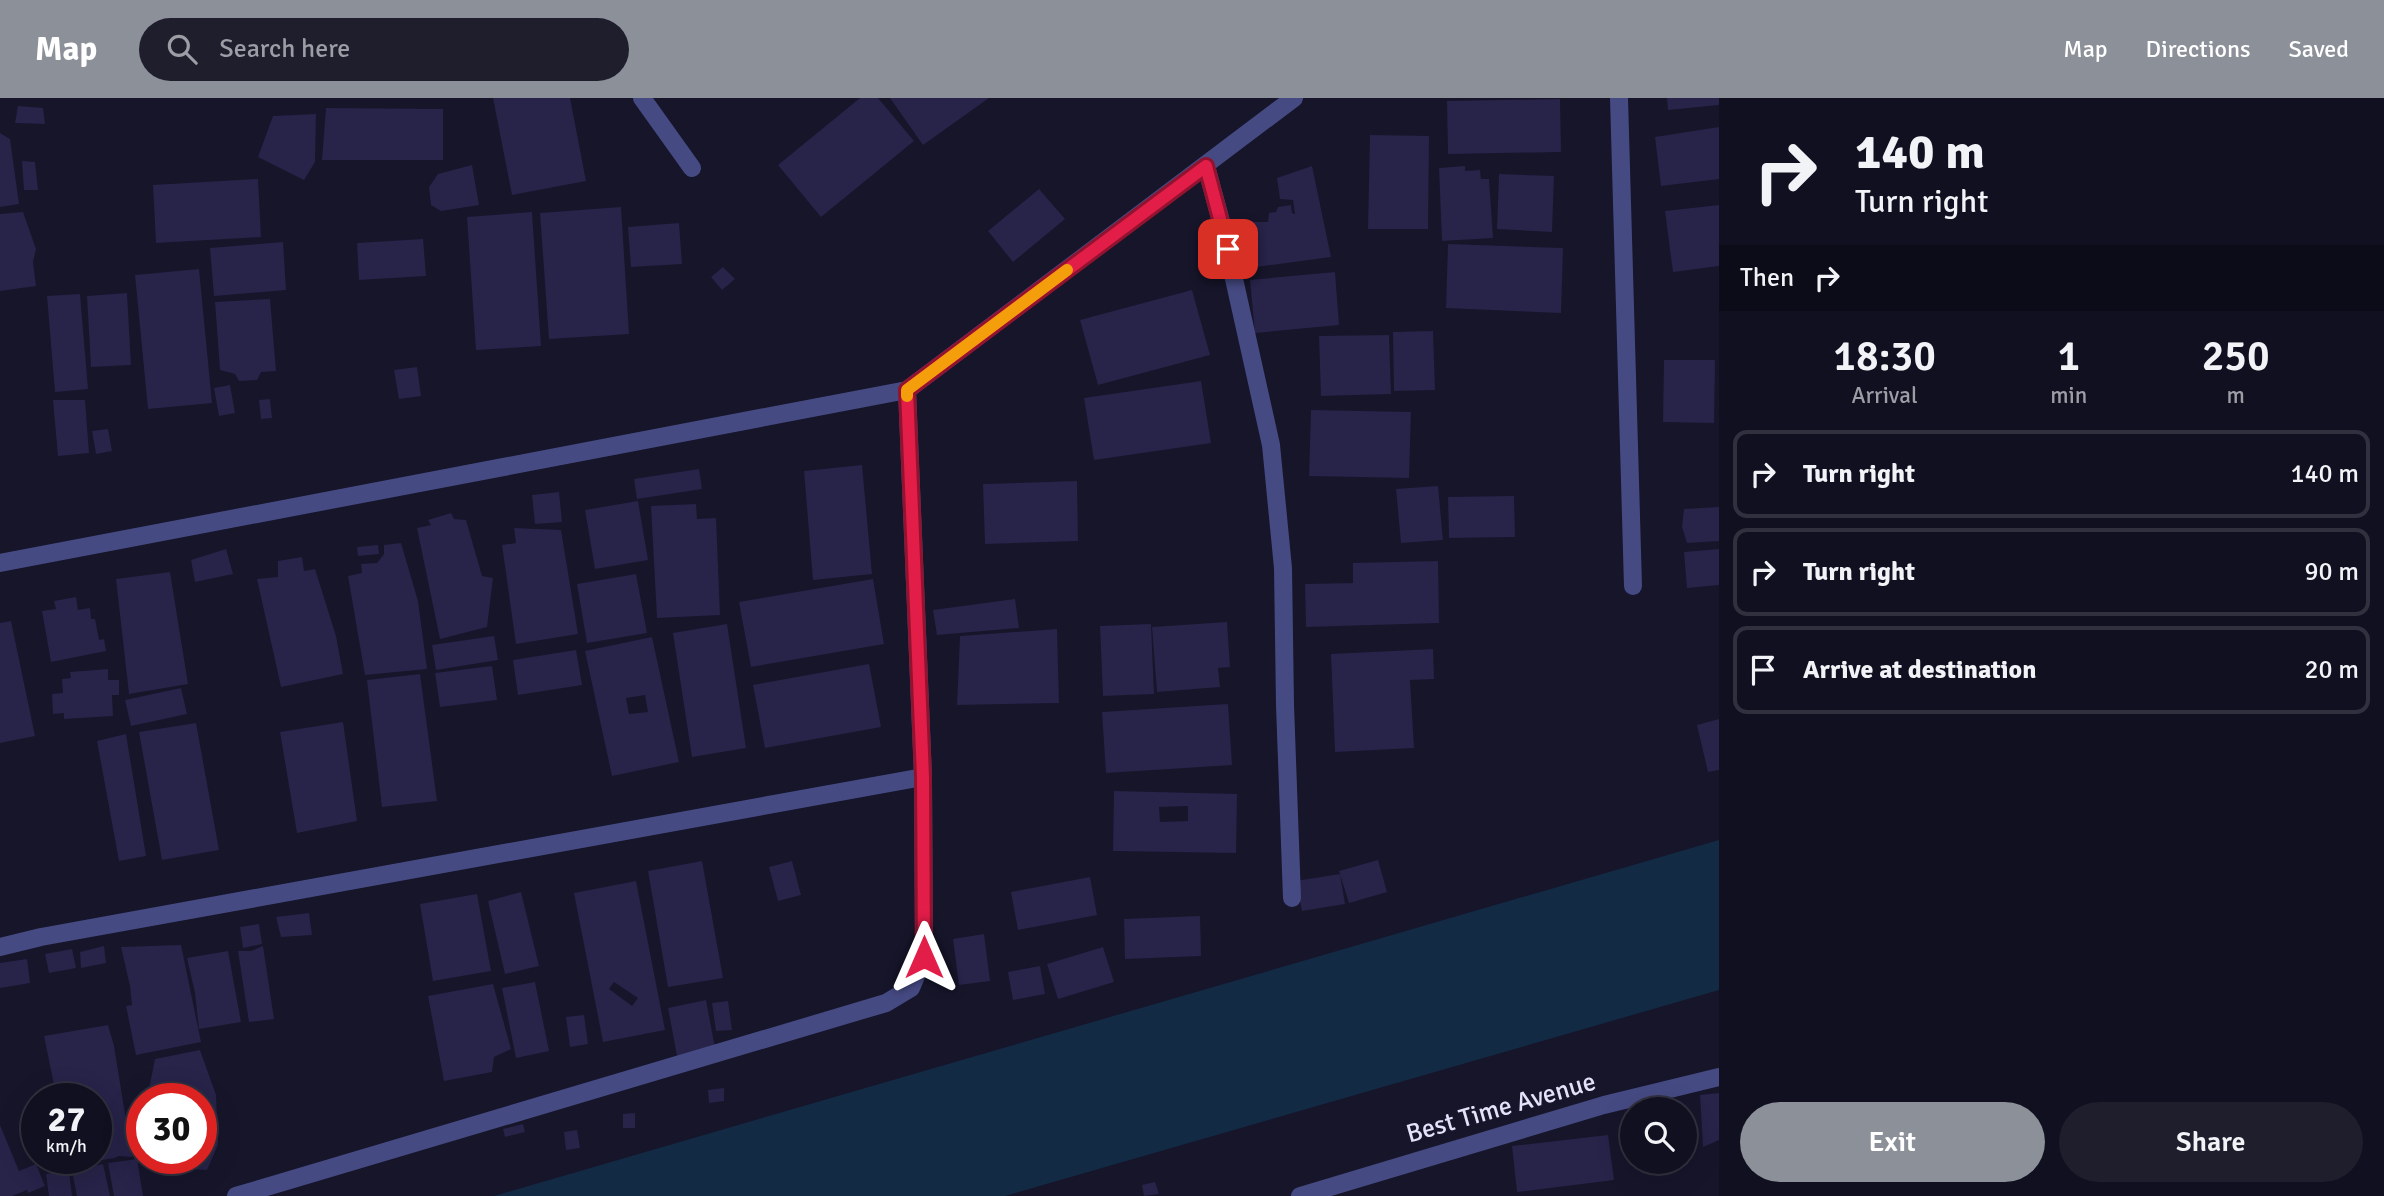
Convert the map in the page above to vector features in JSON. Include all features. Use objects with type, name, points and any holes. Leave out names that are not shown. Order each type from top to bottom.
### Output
[{"type":"street","points":[[642,98],[692,168]]},
{"type":"street","points":[[0,563],[907,390],[1294,98]]},
{"type":"street","points":[[1619,98],[1633,586]]},
{"type":"street","points":[[1206,166],[1222,225],[1271,445],[1283,568],[1292,898]]},
{"type":"street","points":[[236,1196],[886,1003],[911,988],[924,957],[923,777],[907,390]]},
{"type":"street","points":[[0,947],[41,937],[923,777]]},
{"type":"street","name":"Best Time Avenue","points":[[1300,1196],[1604,1105],[1719,1077]]},
{"type":"water","points":[[1719,840],[1719,990],[1005,1196],[494,1196]]},
{"type":"building","points":[[493,98],[570,98],[586,181],[512,195]]},
{"type":"building","points":[[860,98],[878,98],[914,141],[821,217],[778,165]]},
{"type":"building","points":[[890,98],[989,98],[923,145]]},
{"type":"building","points":[[1667,98],[1719,98],[1719,105],[1668,110]]},
{"type":"building","points":[[1560,99],[1561,152],[1448,154],[1447,101]]},
{"type":"building","points":[[18,106],[43,108],[45,124],[15,123]]},
{"type":"building","points":[[326,108],[443,109],[443,160],[322,160]]},
{"type":"building","points":[[316,114],[315,162],[304,180],[258,157],[273,116]]},
{"type":"building","points":[[1719,127],[1719,179],[1661,186],[1655,137]]},
{"type":"building","points":[[0,133],[10,139],[19,204],[0,207]]},
{"type":"building","points":[[1370,135],[1429,136],[1428,229],[1368,229]]},
{"type":"building","points":[[22,161],[35,162],[38,190],[24,190]]},
{"type":"building","points":[[472,165],[479,205],[441,211],[431,205],[429,187],[438,174]]},
{"type":"building","points":[[1312,166],[1331,257],[1256,267],[1250,222],[1268,222],[1269,213],[1276,212],[1278,207],[1291,205],[1292,213],[1295,214],[1293,200],[1280,199],[1277,178]]},
{"type":"building","points":[[1465,166],[1465,171],[1480,170],[1481,179],[1489,179],[1493,238],[1442,241],[1439,168]]},
{"type":"building","points":[[1499,174],[1554,176],[1552,232],[1497,229]]},
{"type":"building","points":[[258,179],[261,237],[156,243],[153,185]]},
{"type":"building","points":[[1039,189],[1065,219],[1013,262],[988,231]]},
{"type":"building","points":[[1719,205],[1719,266],[1673,272],[1665,211]]},
{"type":"building","points":[[621,207],[629,334],[549,339],[540,213]]},
{"type":"building","points":[[23,212],[36,249],[33,262],[36,286],[0,291],[0,214]]},
{"type":"building","points":[[532,212],[541,346],[476,350],[467,217]]},
{"type":"building","points":[[679,223],[682,264],[631,267],[628,227]]},
{"type":"building","points":[[423,239],[426,276],[359,280],[357,243]]},
{"type":"building","points":[[283,242],[286,290],[214,296],[210,248]]},
{"type":"building","points":[[1448,244],[1563,248],[1561,313],[1446,308]]},
{"type":"building","points":[[723,267],[735,279],[722,290],[711,277]]},
{"type":"building","points":[[199,269],[212,403],[148,409],[135,275]]},
{"type":"building","points":[[1335,272],[1339,325],[1255,333],[1250,280]]},
{"type":"building","points":[[1192,290],[1210,355],[1098,385],[1080,320]]},
{"type":"building","points":[[127,293],[131,365],[91,367],[87,296]]},
{"type":"building","points":[[80,294],[88,389],[55,392],[47,296]]},
{"type":"building","points":[[270,299],[276,371],[261,372],[257,380],[239,381],[235,374],[220,370],[215,302]]},
{"type":"building","points":[[1433,331],[1435,390],[1394,391],[1393,332]]},
{"type":"building","points":[[1389,335],[1391,394],[1321,396],[1319,336]]},
{"type":"building","points":[[1664,360],[1715,360],[1714,423],[1663,422]]},
{"type":"building","points":[[417,367],[421,396],[399,399],[394,370]]},
{"type":"building","points":[[1201,381],[1211,443],[1094,460],[1084,398]]},
{"type":"building","points":[[230,385],[235,413],[219,416],[214,388]]},
{"type":"building","points":[[270,399],[272,418],[261,419],[259,400]]},
{"type":"building","points":[[53,400],[85,400],[89,453],[58,456]]},
{"type":"building","points":[[1311,410],[1411,412],[1409,478],[1309,476]]},
{"type":"building","points":[[108,429],[112,451],[96,454],[92,431]]},
{"type":"building","points":[[862,465],[872,574],[813,580],[804,471]]},
{"type":"building","points":[[699,469],[702,489],[637,499],[634,479]]},
{"type":"building","points":[[1077,481],[1078,541],[985,544],[983,484]]},
{"type":"building","points":[[1438,486],[1443,540],[1401,543],[1396,489]]},
{"type":"building","points":[[559,492],[562,522],[535,524],[532,495]]},
{"type":"building","points":[[1514,496],[1515,537],[1449,538],[1448,497]]},
{"type":"building","points":[[638,501],[648,560],[595,569],[585,510]]},
{"type":"building","points":[[696,504],[697,519],[716,518],[720,615],[657,618],[651,506]]},
{"type":"building","points":[[1719,507],[1719,541],[1687,543],[1682,527],[1684,509]]},
{"type":"building","points":[[451,513],[454,519],[466,520],[482,576],[493,578],[487,627],[440,639],[417,528],[431,525],[428,520]]},
{"type":"building","points":[[514,528],[561,530],[578,634],[516,644],[502,545],[516,543]]},
{"type":"building","points":[[401,543],[418,601],[427,669],[365,675],[348,576],[362,573],[361,564],[377,563],[384,554],[384,545]]},
{"type":"building","points":[[378,545],[379,554],[358,556],[357,547]]},
{"type":"building","points":[[226,549],[233,574],[195,582],[191,560]]},
{"type":"building","points":[[1719,549],[1719,585],[1687,588],[1684,552]]},
{"type":"building","points":[[302,557],[304,571],[315,569],[336,636],[343,674],[281,687],[257,579],[278,577],[278,561]]},
{"type":"building","points":[[1438,561],[1439,623],[1306,627],[1305,584],[1353,583],[1353,563]]},
{"type":"building","points":[[170,572],[188,684],[129,694],[116,579]]},
{"type":"building","points":[[636,574],[647,633],[587,643],[577,584]]},
{"type":"building","points":[[873,579],[884,644],[751,667],[739,602]]},
{"type":"building","points":[[76,597],[78,610],[90,608],[91,619],[95,619],[99,640],[104,639],[106,651],[51,662],[42,611],[56,609],[54,601]]},
{"type":"building","points":[[1015,599],[1019,628],[937,635],[933,610]]},
{"type":"building","points":[[11,621],[35,736],[0,743],[0,623]]},
{"type":"building","points":[[1227,622],[1230,667],[1218,668],[1220,687],[1157,692],[1152,627]]},
{"type":"building","points":[[727,624],[746,748],[692,757],[673,633]]},
{"type":"building","points":[[1151,624],[1154,694],[1103,696],[1100,626]]},
{"type":"building","points":[[1057,629],[1059,703],[957,705],[960,636]]},
{"type":"building","points":[[494,636],[498,660],[436,670],[432,645]]},
{"type":"building","points":[[652,637],[679,762],[612,776],[585,651]],"holes":[[[645,695],[648,712],[629,714],[626,698]]]},
{"type":"building","points":[[1433,649],[1434,679],[1410,680],[1414,748],[1335,752],[1331,654]]},
{"type":"building","points":[[576,650],[582,685],[518,695],[513,660]]},
{"type":"building","points":[[869,664],[881,727],[765,748],[753,685]]},
{"type":"building","points":[[492,666],[497,700],[440,707],[435,673]]},
{"type":"building","points":[[108,669],[108,680],[119,680],[119,695],[112,695],[113,716],[64,719],[64,713],[53,714],[52,694],[63,693],[62,679],[71,678],[70,672]]},
{"type":"building","points":[[420,674],[437,801],[382,807],[367,680]]},
{"type":"building","points":[[181,688],[187,714],[131,726],[125,700]]},
{"type":"building","points":[[1228,704],[1232,765],[1106,773],[1102,712]]},
{"type":"building","points":[[1719,719],[1719,770],[1708,772],[1697,725]]},
{"type":"building","points":[[343,722],[357,821],[297,833],[280,732]]},
{"type":"building","points":[[196,723],[219,850],[162,860],[139,732]]},
{"type":"building","points":[[126,734],[146,856],[119,861],[97,741]]},
{"type":"building","points":[[1114,791],[1237,794],[1236,853],[1113,851]],"holes":[[[1188,806],[1188,821],[1160,822],[1159,807]]]},
{"type":"building","points":[[1378,860],[1387,892],[1349,903],[1339,871]]},
{"type":"building","points":[[702,861],[723,978],[668,987],[648,871]]},
{"type":"building","points":[[792,861],[801,895],[778,901],[769,867]]},
{"type":"building","points":[[1340,874],[1345,904],[1302,911],[1296,881]]},
{"type":"building","points":[[1090,877],[1097,915],[1018,930],[1011,892]]},
{"type":"building","points":[[636,881],[665,1030],[603,1042],[574,893]],"holes":[[[614,982],[638,998],[632,1006],[609,989]]]},
{"type":"building","points":[[521,892],[539,966],[505,974],[488,901]]},
{"type":"building","points":[[477,894],[491,971],[433,981],[420,904]]},
{"type":"building","points":[[309,913],[312,935],[281,937],[276,917]]},
{"type":"building","points":[[1200,916],[1201,956],[1125,959],[1124,919]]},
{"type":"building","points":[[259,924],[262,944],[243,948],[240,927]]},
{"type":"building","points":[[984,934],[990,981],[959,985],[953,939]]},
{"type":"building","points":[[181,945],[201,1042],[136,1055],[126,1006],[132,1005],[130,986],[121,947]]},
{"type":"building","points":[[104,946],[106,963],[81,968],[80,952]]},
{"type":"building","points":[[263,946],[274,1019],[249,1022],[238,951],[251,951]]},
{"type":"building","points":[[1103,947],[1114,982],[1058,999],[1047,964]]},
{"type":"building","points":[[72,949],[76,968],[49,973],[45,954]]},
{"type":"building","points":[[228,951],[241,1022],[199,1029],[187,958]]},
{"type":"building","points":[[27,959],[30,983],[0,988],[0,963]]},
{"type":"building","points":[[1040,966],[1045,994],[1013,1000],[1008,972]]},
{"type":"building","points":[[535,982],[549,1051],[516,1058],[502,988]]},
{"type":"building","points":[[493,984],[511,1049],[494,1057],[492,1072],[444,1081],[428,996]]},
{"type":"building","points":[[706,1000],[715,1048],[677,1056],[668,1008]]},
{"type":"building","points":[[728,1001],[732,1030],[716,1031],[712,1003]]},
{"type":"building","points":[[584,1015],[588,1044],[570,1047],[566,1017]]},
{"type":"building","points":[[108,1025],[126,1120],[126,1157],[112,1158],[112,1083],[54,1083],[44,1036]]},
{"type":"building","points":[[200,1050],[212,1083],[150,1083],[155,1059]]},
{"type":"building","points":[[724,1088],[724,1101],[709,1103],[708,1090]]},
{"type":"building","points":[[1719,1093],[1719,1140],[1703,1147],[1700,1095]]},
{"type":"building","points":[[635,1113],[635,1128],[623,1128],[623,1114]]},
{"type":"building","points":[[523,1124],[525,1132],[505,1137],[503,1129]]},
{"type":"building","points":[[0,1125],[21,1174],[40,1174],[45,1186],[28,1193],[27,1190],[12,1196],[0,1196]]},
{"type":"building","points":[[577,1130],[580,1148],[566,1150],[564,1132]]},
{"type":"building","points":[[1608,1135],[1614,1180],[1517,1192],[1512,1146]]},
{"type":"building","points":[[126,1161],[126,1174],[139,1174],[143,1196],[114,1196],[110,1174],[112,1162]]},
{"type":"building","points":[[46,1174],[69,1174],[72,1196],[49,1196]]},
{"type":"building","points":[[73,1174],[105,1174],[110,1196],[77,1196]]},
{"type":"building","points":[[1155,1182],[1159,1194],[1144,1196],[1142,1185]]},
{"type":"slow traffic","points":[[907,396],[907,390],[1067,270]]},
{"type":"route","points":[[924,957],[923,777],[907,390],[1206,166],[1228,249]]}]
